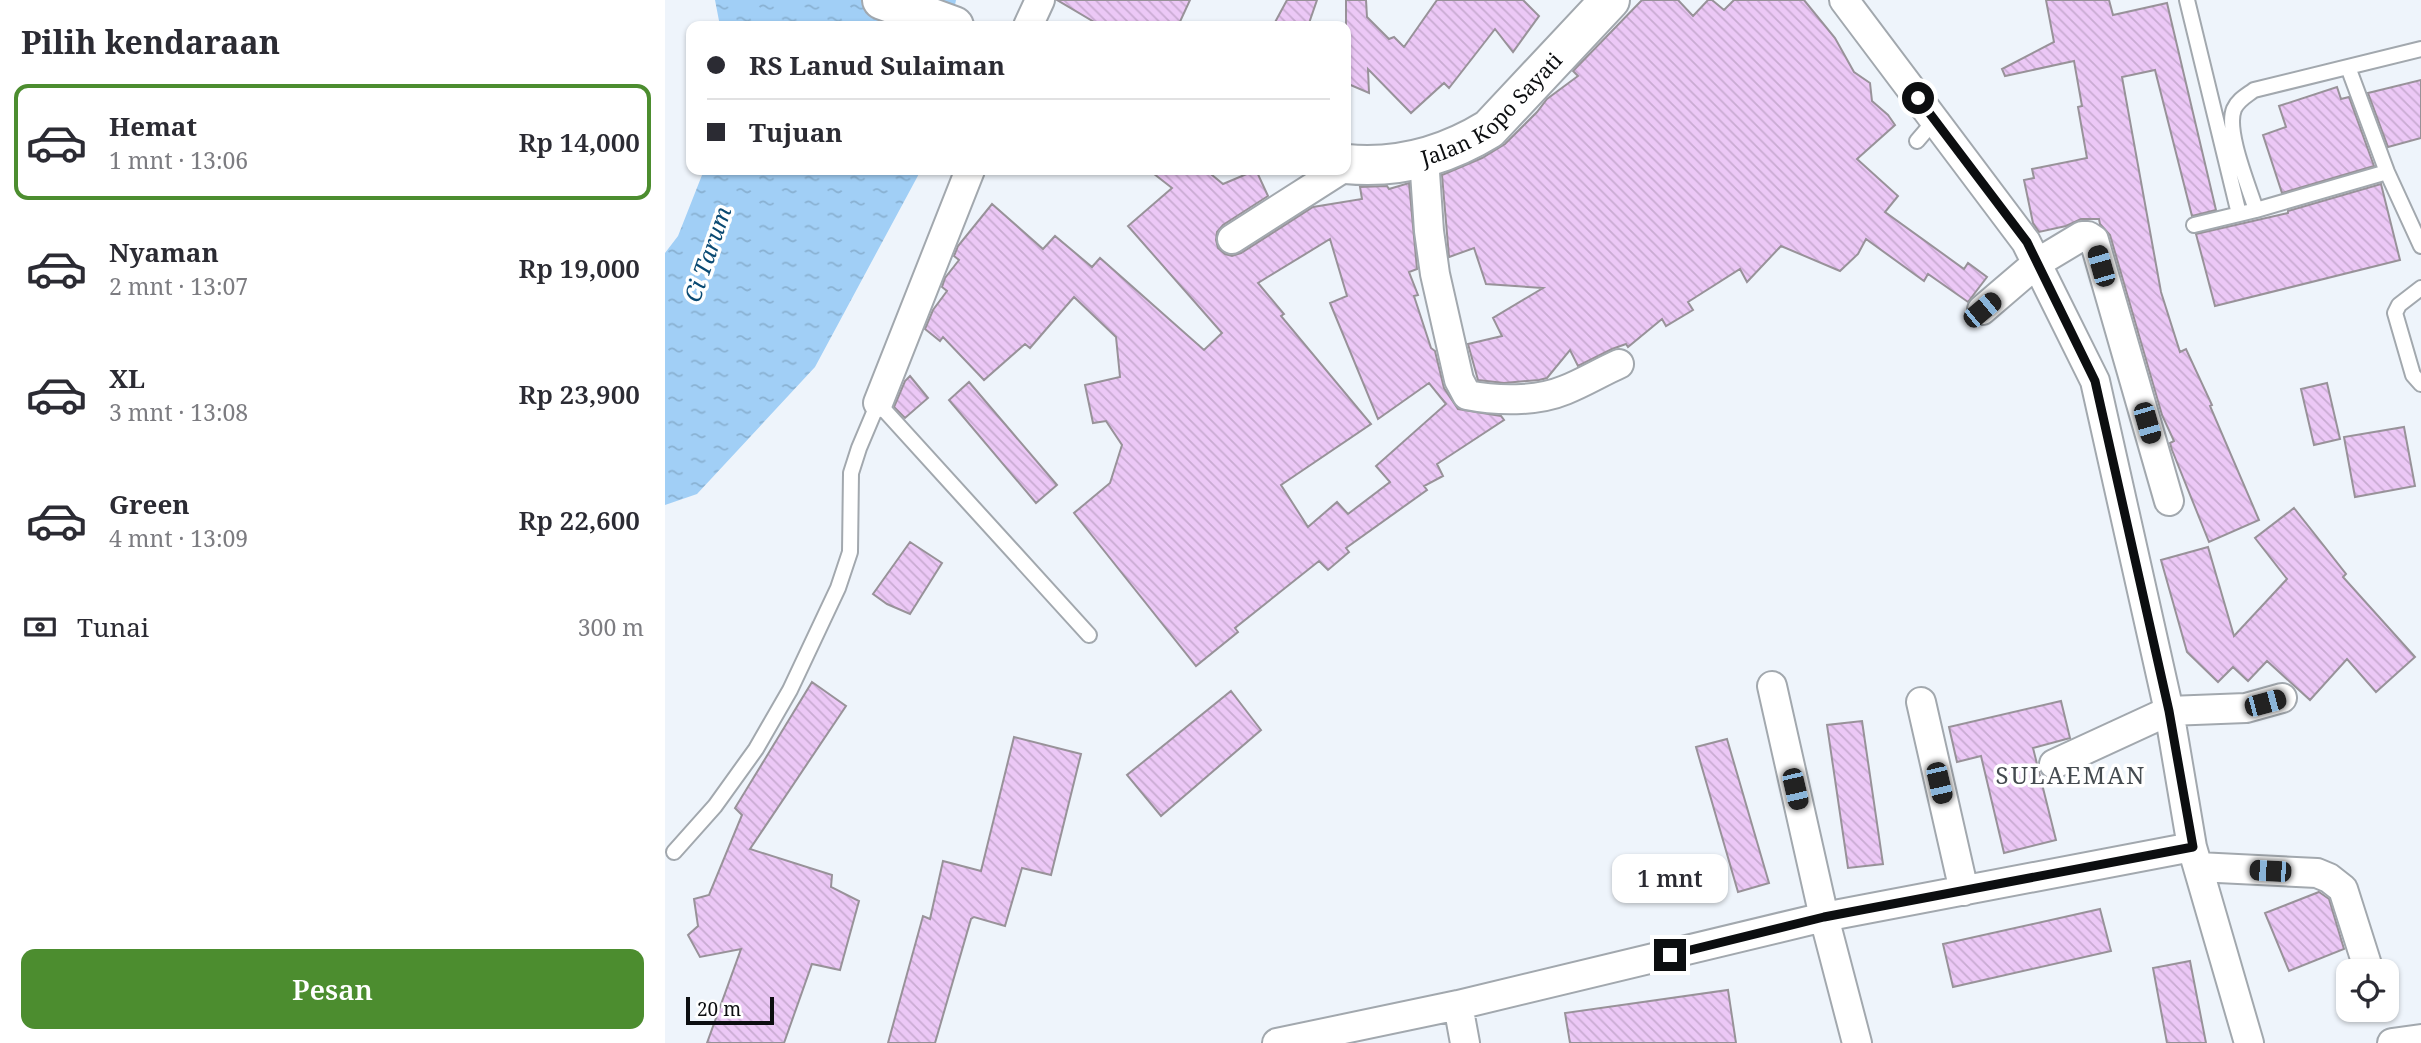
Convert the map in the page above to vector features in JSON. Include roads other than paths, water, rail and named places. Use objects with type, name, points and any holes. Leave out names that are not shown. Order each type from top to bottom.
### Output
[{"type":"main road","points":[[882,0],[940,21]]},
{"type":"main road","name":"Jalan Kopo Sayati","points":[[1351,166],[1382,165],[1424,158],[1469,141],[1489,129],[1609,0]]},
{"type":"street","points":[[1030,21],[1040,0]]},
{"type":"street","points":[[1844,0],[2027,242],[2095,381],[2169,711],[2195,857],[2249,1043]]},
{"type":"street","points":[[1424,158],[1435,274],[1459,380],[1467,395],[1479,398],[1540,398],[1565,390],[1619,364]]},
{"type":"street","points":[[878,403],[968,175]]},
{"type":"street","points":[[1232,239],[1331,175]]},
{"type":"street","points":[[1982,310],[2037,263],[2082,236],[2094,240],[2169,501]]},
{"type":"street","points":[[1772,686],[1824,917],[1857,1043]]},
{"type":"street","points":[[2053,764],[2169,711],[2246,708],[2282,698]]},
{"type":"street","points":[[1921,702],[1964,891]]},
{"type":"street","points":[[1277,1043],[1458,1006],[1824,917],[1964,891],[2195,857],[2317,873],[2329,878],[2343,889],[2365,959]]},
{"type":"street","points":[[1458,1006],[1465,1043]]},
{"type":"street","points":[[2392,1043],[2421,1039]]},
{"type":"lane","points":[[2187,0],[2239,214]]},
{"type":"lane","points":[[2256,210],[2231,129],[2233,110],[2240,99],[2254,90],[2421,49]]},
{"type":"lane","points":[[2348,66],[2387,172],[2421,246]]},
{"type":"lane","points":[[1917,141],[1935,120]]},
{"type":"lane","points":[[2194,225],[2387,172]]},
{"type":"lane","points":[[2421,288],[2399,305],[2395,313],[2413,375],[2421,384]]},
{"type":"lane","points":[[674,852],[715,806],[756,749],[790,691],[832,599],[850,552],[852,473],[859,448],[878,403],[1089,635]]},
{"type":"water","points":[[715,0],[956,0],[952,21],[719,21]]},
{"type":"water","name":"Ci Tarum","points":[[702,175],[918,175],[815,367],[697,494],[665,505],[665,253],[678,236]]},
{"type":"district","name":"SULAEMAN","points":[[2071,774]]}]
